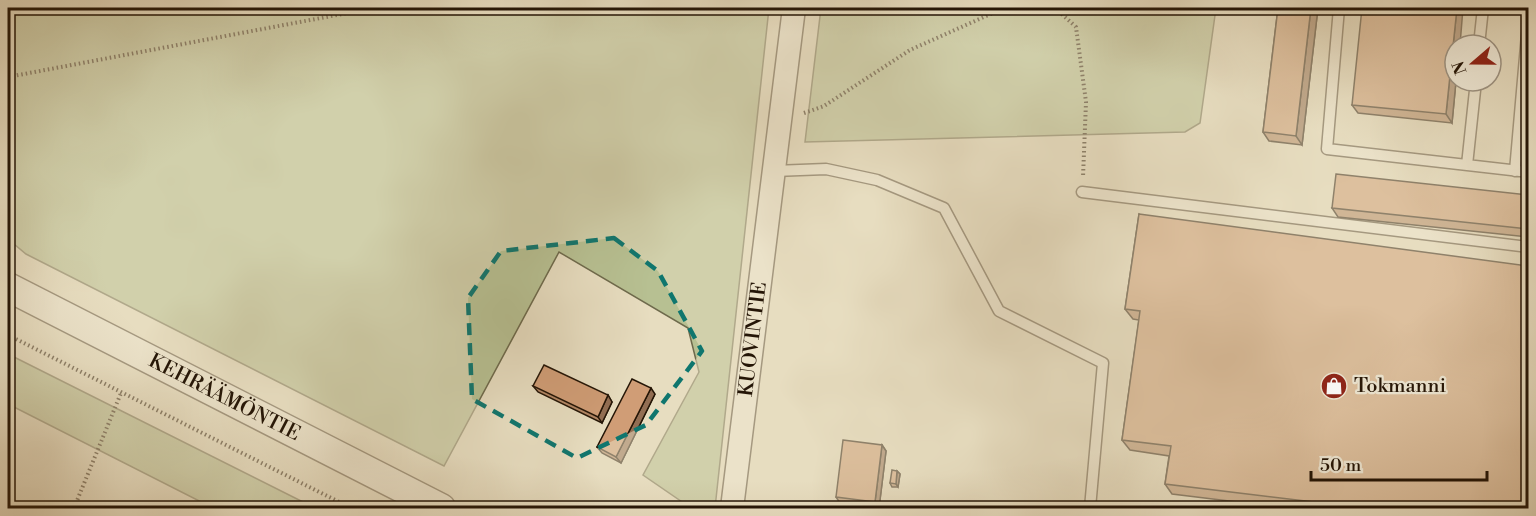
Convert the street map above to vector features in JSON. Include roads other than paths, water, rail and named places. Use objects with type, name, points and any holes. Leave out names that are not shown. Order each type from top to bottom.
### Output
[{"type":"street","name":"KUOVINTIE","points":[[732,508],[794,8]]},
{"type":"street","name":"KEHRÄÄMÖNTIE","points":[[8,286],[441,508]]},
{"type":"lane","points":[[1339,8],[1328,149],[1528,172]]},
{"type":"lane","points":[[1480,33],[1483,8]]},
{"type":"lane","points":[[1515,171],[1528,23]]},
{"type":"lane","points":[[1467,165],[1475,93]]},
{"type":"lane","points":[[774,171],[826,169],[877,180],[944,208],[999,311],[1102,363],[1090,508]]},
{"type":"lane","points":[[1082,192],[1528,247]]},
{"type":"place","name":"Tokmanni","points":[[1334,386]]}]
